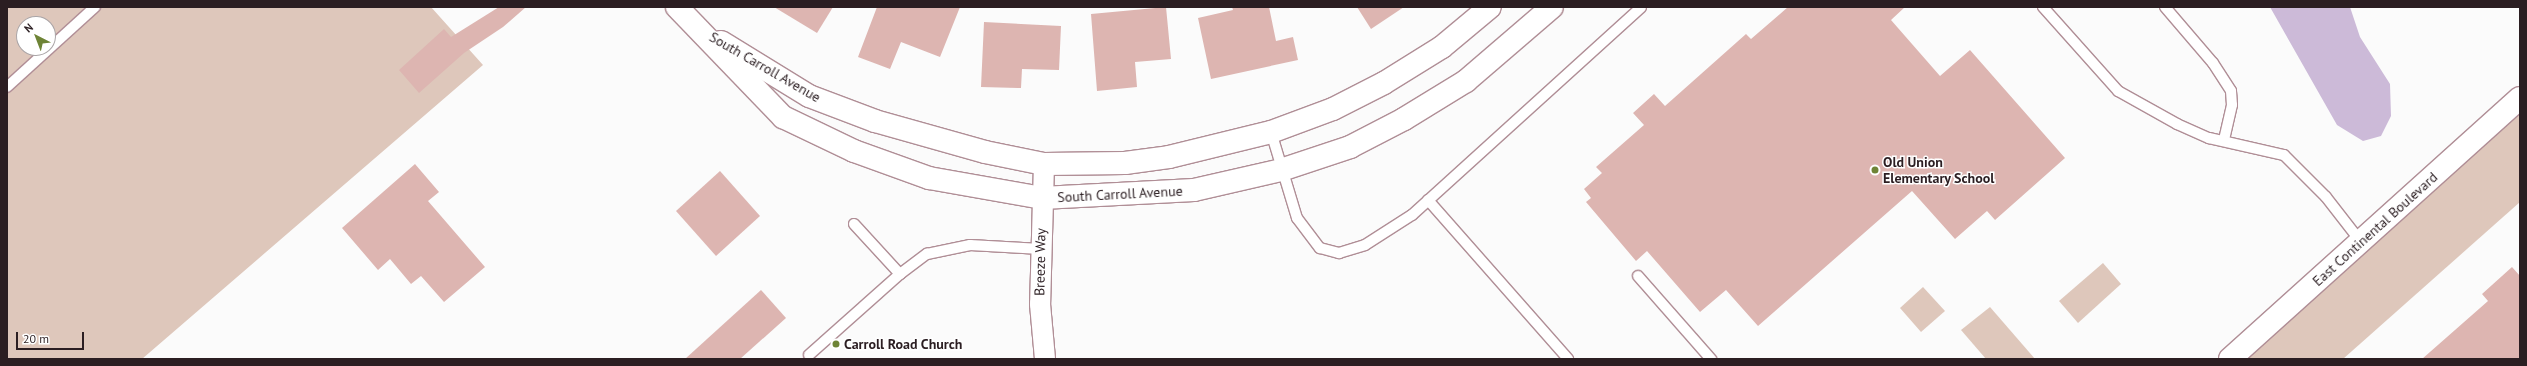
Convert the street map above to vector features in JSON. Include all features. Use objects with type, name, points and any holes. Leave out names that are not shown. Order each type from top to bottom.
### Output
[{"type":"main road","name":"South Carroll Avenue","points":[[677,7],[783,116],[854,151],[929,178],[1042,198],[1194,190],[1281,170],[1350,147],[1404,119],[1466,81],[1552,7]]},
{"type":"main road","name":"South Carroll Avenue","points":[[691,23],[809,96],[875,121],[928,136],[1044,164],[1125,163],[1147,160],[1271,132],[1334,109],[1384,83],[1442,47],[1490,7]]},
{"type":"main road","name":"East Continental Boulevard","points":[[2230,359],[2520,98]]},
{"type":"street","name":"Breeze Way","points":[[1044,164],[1040,304],[1045,359]]},
{"type":"lane","points":[[7,87],[95,7]]},
{"type":"lane","points":[[1271,132],[1281,170],[1297,218],[1320,248],[1339,253],[1365,245],[1412,215],[1641,7]]},
{"type":"lane","points":[[2043,7],[2118,91],[2177,124],[2224,141],[2284,155],[2326,197],[2361,242]]},
{"type":"lane","points":[[2165,7],[2213,62],[2231,91],[2232,105],[2224,141]]},
{"type":"lane","points":[[1428,200],[1568,359]]},
{"type":"lane","points":[[854,224],[900,274]]},
{"type":"lane","points":[[809,356],[900,274],[927,254],[970,245],[1041,249]]},
{"type":"lane","points":[[1638,276],[1711,359]]},
{"type":"shaded area","points":[[7,7],[431,7],[483,65],[142,359],[7,359]]},
{"type":"shaded area","points":[[2270,7],[2350,7],[2360,37],[2390,84],[2391,116],[2381,136],[2363,141],[2337,125]]},
{"type":"shaded area","points":[[2520,113],[2520,202],[2343,359],[2244,359]]},
{"type":"shaded area","points":[[2103,263],[2121,284],[2078,323],[2059,301]]},
{"type":"shaded area","points":[[1923,287],[1945,311],[1921,332],[1900,308]]},
{"type":"shaded area","points":[[1990,307],[2035,359],[1986,359],[1961,330]]},
{"type":"building","points":[[499,7],[526,7],[503,27],[464,53],[419,93],[399,70],[444,29],[451,37]]},
{"type":"building","points":[[774,7],[833,7],[817,33]]},
{"type":"building","points":[[877,7],[960,7],[940,57],[901,42],[890,69],[858,57]]},
{"type":"building","points":[[1166,7],[1171,59],[1135,62],[1137,87],[1097,91],[1091,14]]},
{"type":"building","points":[[1232,7],[1269,7],[1276,41],[1293,37],[1298,60],[1211,79],[1198,18],[1233,10]]},
{"type":"building","points":[[1357,7],[1404,7],[1371,29]]},
{"type":"building","name":"Old Union Elementary School","points":[[1788,7],[1905,7],[1891,20],[1940,76],[1970,50],[2065,158],[1995,220],[1987,211],[1955,239],[1912,191],[1758,326],[1726,290],[1700,312],[1647,251],[1636,261],[1586,202],[1591,198],[1584,189],[1602,173],[1596,167],[1644,125],[1633,113],[1654,94],[1665,106],[1746,34],[1751,39]]},
{"type":"building","points":[[984,22],[1061,26],[1059,70],[1022,69],[1021,88],[981,87]]},
{"type":"building","points":[[415,164],[439,192],[428,201],[485,267],[444,302],[421,276],[411,284],[390,259],[378,270],[342,228]]},
{"type":"building","points":[[720,171],[760,216],[716,256],[676,211]]},
{"type":"building","points":[[2512,267],[2520,276],[2520,359],[2422,359],[2488,301],[2482,294]]},
{"type":"building","points":[[761,290],[786,318],[740,359],[685,359]]},
{"type":"place","name":"Old Union Elementary School","points":[[1875,170]]},
{"type":"place","name":"Carroll Road Church","points":[[836,344]]}]
